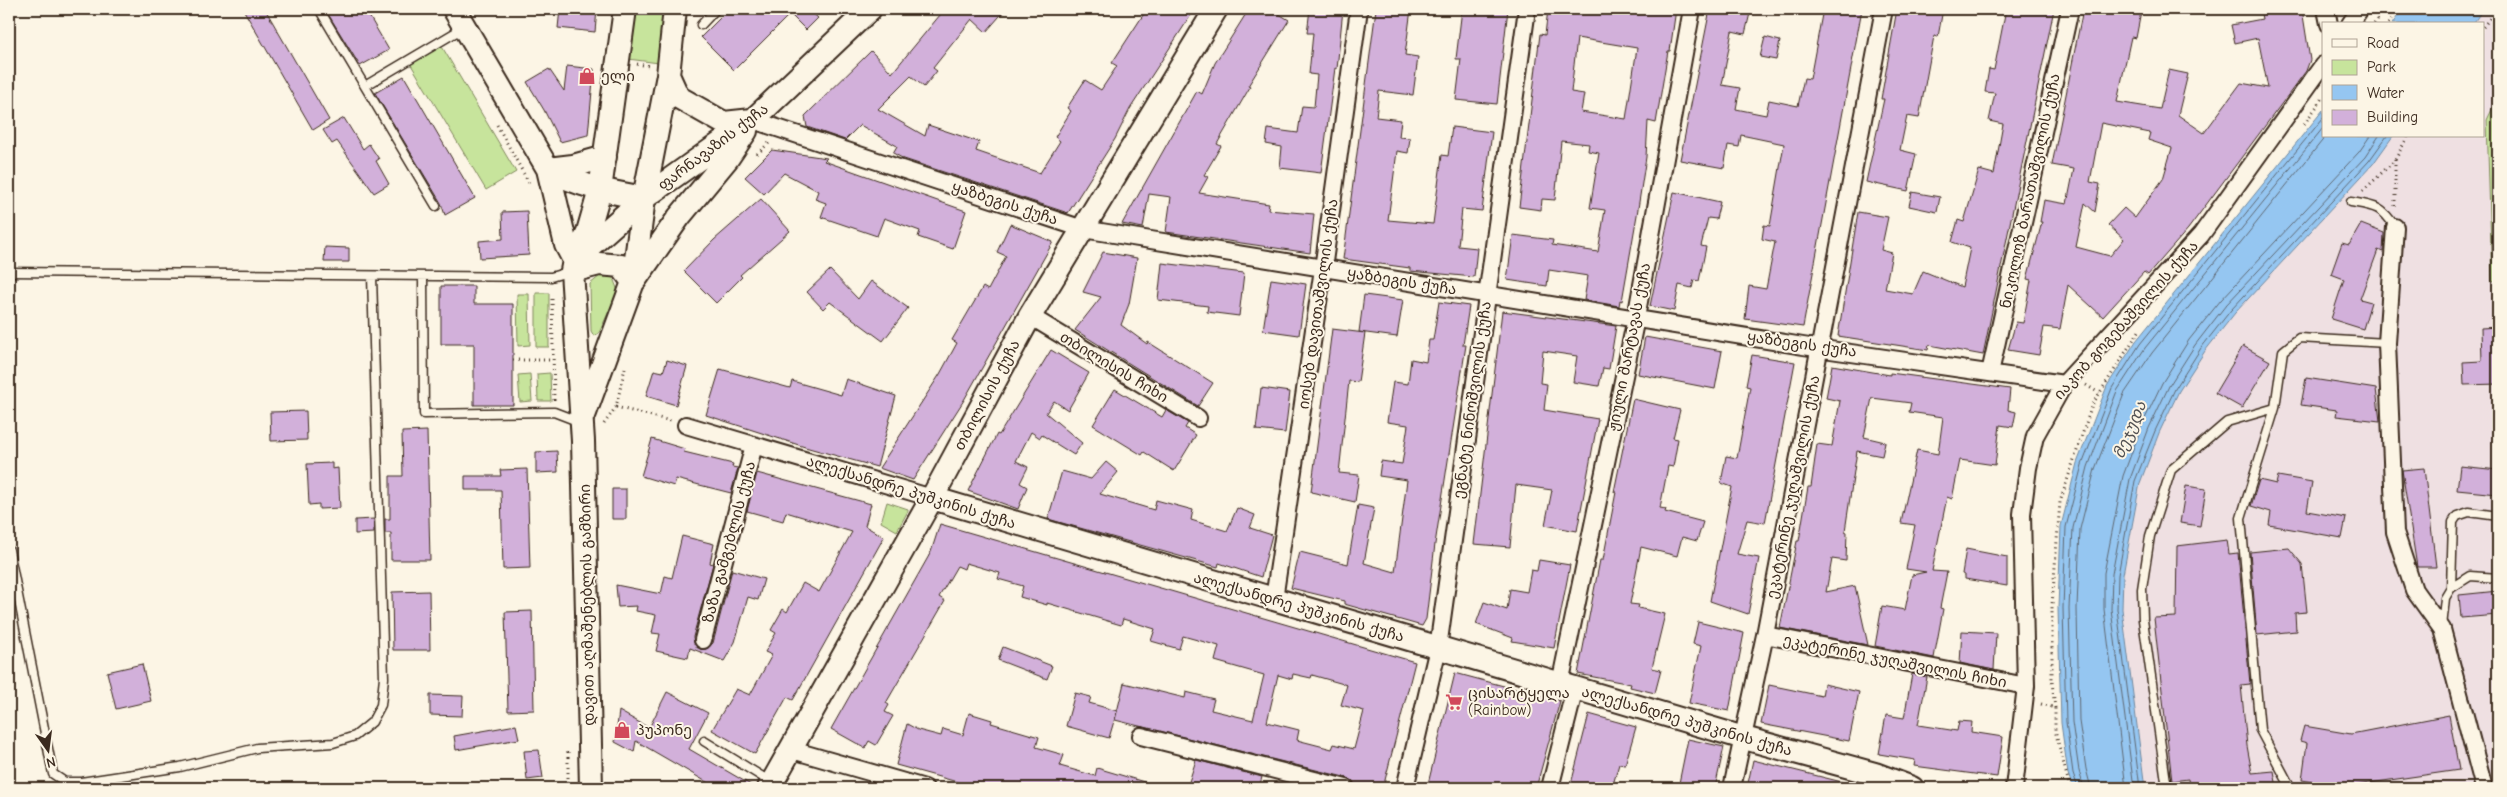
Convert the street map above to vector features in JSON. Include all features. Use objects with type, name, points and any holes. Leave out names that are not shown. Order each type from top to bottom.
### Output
[{"type":"main road","points":[[566,269],[587,235],[600,190],[625,9]]},
{"type":"main road","name":"დავით აღმაშენებლის გამზირი","points":[[581,422],[634,282],[644,198],[668,72],[675,9]]},
{"type":"main road","name":"ფარნავაზის ქუჩა","points":[[566,269],[644,198],[753,120],[870,9]]},
{"type":"main road","name":"თბილისის ქუჩა","points":[[771,786],[932,498],[1030,316],[1216,9]]},
{"type":"main road","points":[[460,18],[543,160],[566,245],[566,269]]},
{"type":"main road","points":[[668,72],[678,96],[724,123],[753,120]]},
{"type":"main road","name":"დავით აღმაშენებლის გამზირი","points":[[634,282],[679,217],[727,159],[753,120]]},
{"type":"main road","points":[[543,160],[573,166],[605,157]]},
{"type":"main road","points":[[543,160],[572,182],[600,190],[644,198]]},
{"type":"main road","points":[[566,269],[599,264],[621,266],[634,282]]},
{"type":"main road","name":"დავით აღმაშენებლის გამზირი","points":[[566,269],[576,326],[581,422],[591,788]]},
{"type":"main road","points":[[576,326],[587,339],[599,341],[616,330]]},
{"type":"main road","name":"ალექსანდრე პუშკინის ქუჩა","points":[[932,498],[1744,738],[1875,781],[1912,788]]},
{"type":"street","name":"იოსებ დავითაშვილის ქუჩა","points":[[1274,599],[1324,269],[1359,9]]},
{"type":"street","name":"ეგნატე ნინოშვილის ქუჩა","points":[[1405,788],[1438,648],[1526,9]]},
{"type":"street","name":"ჟიული შარტავას ქუჩა","points":[[1550,788],[1567,686],[1692,9]]},
{"type":"street","name":"ეკატერინე ჯუღაშვილის ქუჩა","points":[[1732,788],[1765,635],[1884,9]]},
{"type":"street","name":"ნიკოლოზ ბარათაშვილის ქუჩა","points":[[1990,373],[2070,9]]},
{"type":"street","points":[[2326,9],[2329,22]]},
{"type":"street","points":[[2351,22],[2360,9]]},
{"type":"street","name":"იაკობ გოგებაშვილის ქუჩა","points":[[2014,788],[2025,693],[2022,514],[2028,468],[2035,436],[2064,384],[2201,235],[2322,66]]},
{"type":"street","name":"ყაზბეგის ქუჩა","points":[[753,120],[1083,229],[1324,269],[2064,384]]},
{"type":"street","points":[[2395,227],[2388,343],[2395,532],[2414,590],[2442,629],[2484,788]]},
{"type":"street","name":"თბილისის ჩიხი","points":[[1030,316],[1198,418]]},
{"type":"street","name":"ალექსანდრე პუშკინის ქუჩა","points":[[686,425],[932,498]]},
{"type":"street","name":"ზაზა გამგებლის ქუჩა","points":[[704,640],[754,445]]},
{"type":"street","name":"ეკატერინე ჯუღაშვილის ჩიხი","points":[[1765,635],[2025,693]]},
{"type":"street","points":[[1141,736],[1346,788]]},
{"type":"street","points":[[792,750],[925,788]]},
{"type":"lane","points":[[319,9],[436,206]]},
{"type":"lane","points":[[701,25],[716,9]]},
{"type":"lane","points":[[365,86],[460,18]]},
{"type":"lane","points":[[2351,202],[2378,207],[2388,216],[2395,227]]},
{"type":"lane","points":[[9,272],[423,276],[566,269]]},
{"type":"lane","points":[[9,550],[53,774],[65,782],[81,782],[180,767],[257,748],[333,744],[355,736],[372,722],[381,705],[384,678],[372,276]]},
{"type":"lane","points":[[423,276],[424,414],[554,412],[581,422]]},
{"type":"lane","points":[[2291,788],[2260,730],[2241,518],[2275,408],[2283,351],[2299,338],[2388,343]]},
{"type":"lane","points":[[2167,788],[2144,620],[2142,589],[2150,536],[2171,470],[2227,422],[2275,408]]},
{"type":"lane","points":[[2451,588],[2454,522],[2457,516],[2469,512],[2498,516]]},
{"type":"lane","points":[[2442,629],[2445,598],[2451,588],[2470,576],[2498,578]]},
{"type":"lane","points":[[704,740],[771,786]]},
{"type":"path","points":[[2375,22],[2385,9]]},
{"type":"path","points":[[2389,22],[2399,9]]},
{"type":"path","points":[[2484,26],[2497,9]]},
{"type":"path","points":[[619,62],[668,72]]},
{"type":"path","points":[[2298,132],[2322,101]]},
{"type":"path","points":[[495,122],[532,189]]},
{"type":"path","points":[[2351,202],[2396,160],[2407,138]]},
{"type":"path","points":[[752,157],[772,139]]},
{"type":"path","points":[[518,165],[543,160]]},
{"type":"path","points":[[2395,227],[2396,160]]},
{"type":"path","points":[[554,412],[553,360],[566,269]]},
{"type":"path","points":[[2070,788],[2055,730],[2052,682],[2052,605],[2060,502],[2092,405],[2142,326]]},
{"type":"path","points":[[513,360],[553,360]]},
{"type":"path","points":[[626,361],[616,407],[686,425]]},
{"type":"path","points":[[2025,693],[2055,708]]},
{"type":"path","points":[[568,748],[568,788]]},
{"type":"shaded area","points":[[2483,9],[2498,9],[2498,788],[2145,788],[2122,609],[2123,576],[2140,483],[2159,433],[2179,391],[2205,351],[2235,313],[2373,164],[2392,138],[2484,138],[2484,22],[2474,22]]},
{"type":"green space","points":[[633,9],[664,9],[659,63],[628,59]]},
{"type":"green space","points":[[441,45],[516,172],[486,190],[410,63]]},
{"type":"green space","points":[[2498,97],[2498,281],[2492,282],[2487,120]]},
{"type":"green space","points":[[607,275],[613,278],[618,291],[599,333],[594,336],[591,331],[590,284],[600,276]]},
{"type":"green space","points":[[536,293],[549,293],[549,347],[536,347]]},
{"type":"green space","points":[[517,294],[529,294],[530,345],[518,346]]},
{"type":"green space","points":[[550,373],[551,401],[538,401],[537,374]]},
{"type":"green space","points":[[530,374],[532,401],[520,402],[518,375]]},
{"type":"green space","points":[[887,502],[908,509],[897,531],[881,522]]},
{"type":"water","points":[[2403,9],[2483,9],[2474,22],[2393,22]]},
{"type":"water","name":"მეჯუდა","points":[[2322,111],[2322,138],[2392,138],[2373,164],[2235,313],[2205,351],[2179,391],[2159,433],[2140,483],[2123,575],[2122,609],[2145,788],[2073,788],[2068,774],[2061,723],[2058,608],[2061,526],[2077,463],[2107,386],[2136,341]]},
{"type":"building","points":[[243,9],[265,9],[329,120],[313,130]]},
{"type":"building","points":[[325,9],[365,9],[389,50],[360,66]]},
{"type":"building","points":[[560,9],[597,9],[595,32],[558,28]]},
{"type":"building","points":[[729,9],[808,9],[818,18],[806,30],[790,14],[734,70],[701,37]]},
{"type":"building","points":[[945,9],[1006,9],[986,32],[972,19],[933,68],[937,71],[924,87],[911,76],[878,109],[925,136],[928,125],[979,142],[976,151],[1040,173],[1060,141],[1055,137],[1071,111],[1067,108],[1085,80],[1101,90],[1117,66],[1112,63],[1147,9],[1195,9],[1130,109],[1115,139],[1068,213],[904,159],[893,153],[897,146],[860,125],[845,140],[807,127],[805,116],[871,51],[892,73]]},
{"type":"building","points":[[1249,9],[1271,9],[1289,20],[1248,86],[1250,87],[1217,144],[1221,146],[1204,175],[1208,177],[1199,193],[1269,204],[1268,210],[1314,214],[1310,253],[1166,232],[1171,197],[1149,194],[1143,228],[1122,224],[1197,91],[1202,94],[1215,63]]},
{"type":"building","points":[[1310,9],[1343,9],[1337,69],[1335,68],[1321,173],[1280,168],[1282,147],[1266,144],[1268,129],[1298,133],[1302,106],[1314,107],[1317,75],[1309,74],[1313,33],[1307,33]]},
{"type":"building","points":[[1376,9],[1411,9],[1405,55],[1418,57],[1413,95],[1379,91],[1376,117],[1401,120],[1399,137],[1410,138],[1408,153],[1397,151],[1388,220],[1433,224],[1442,155],[1448,156],[1452,127],[1492,132],[1482,211],[1462,209],[1458,246],[1477,248],[1474,277],[1410,271],[1410,268],[1343,259]]},
{"type":"building","points":[[1462,9],[1508,9],[1497,104],[1456,100],[1461,59],[1456,59]]},
{"type":"building","points":[[1548,9],[1593,9],[1640,14],[1640,9],[1676,9],[1656,123],[1648,121],[1646,157],[1637,215],[1622,301],[1620,300],[1619,306],[1584,300],[1588,276],[1549,270],[1547,286],[1507,280],[1513,235],[1553,240],[1552,245],[1598,252],[1605,210],[1590,208],[1599,153],[1588,151],[1589,144],[1561,141],[1555,200],[1542,199],[1541,210],[1519,207],[1540,34],[1545,35]],"holes":[[[1577,38],[1637,48],[1626,119],[1581,112],[1584,94],[1571,92]]]},
{"type":"building","points":[[1710,9],[1751,9],[1745,34],[1732,31],[1722,85],[1740,88],[1736,109],[1766,115],[1769,100],[1798,106],[1804,78],[1810,79],[1823,9],[1862,9],[1803,327],[1745,319],[1749,286],[1766,289],[1775,242],[1762,239],[1764,225],[1770,226],[1784,144],[1741,135],[1739,147],[1728,145],[1724,168],[1680,160]]},
{"type":"building","points":[[1897,9],[1943,9],[1938,37],[1934,36],[1919,118],[1907,116],[1900,150],[1916,154],[1908,191],[1866,182],[1884,99],[1881,99]]},
{"type":"building","points":[[2006,9],[2054,9],[1983,355],[1929,345],[1928,350],[1838,336],[1858,212],[1888,217],[1881,250],[1892,253],[1885,289],[1913,294],[1923,271],[1962,287],[1970,248],[1952,242],[1958,220],[1964,222],[1979,170],[1994,174],[2003,124],[1989,121],[1995,93],[1985,92],[1989,69],[1994,70]]},
{"type":"building","points":[[2083,9],[2126,9],[2141,12],[2136,38],[2131,37],[2117,102],[2160,109],[2169,70],[2188,74],[2178,115],[2204,133],[2241,83],[2268,88],[2258,38],[2235,43],[2231,25],[2262,19],[2260,9],[2302,9],[2310,60],[2306,71],[2188,229],[2148,275],[2144,272],[2103,317],[2068,285],[2060,329],[2044,327],[2039,355],[2008,350],[2016,322],[2023,323],[2031,280],[2027,279],[2042,222],[2040,222],[2044,200],[2067,204],[2074,169],[2052,165]],"holes":[[[2101,123],[2150,133],[2148,140],[2172,148],[2163,179],[2135,218],[2124,208],[2108,225],[2124,239],[2110,256],[2076,247],[2085,203],[2095,212],[2100,184],[2090,182]]]},
{"type":"building","points":[[1765,37],[1780,41],[1776,60],[1760,57]]},
{"type":"building","points":[[567,66],[594,69],[588,135],[560,142],[527,82],[549,69],[564,91]]},
{"type":"building","points":[[404,76],[475,198],[445,215],[441,203],[375,93]]},
{"type":"building","points":[[344,118],[363,149],[369,144],[379,159],[376,161],[389,184],[374,193],[337,141],[332,144],[323,130]]},
{"type":"building","points":[[772,150],[827,158],[824,161],[966,211],[953,249],[918,237],[920,231],[884,218],[877,236],[821,217],[826,203],[815,199],[818,191],[784,173],[764,194],[745,177]]},
{"type":"building","points":[[1674,192],[1720,202],[1716,219],[1708,218],[1701,246],[1706,247],[1699,281],[1694,280],[1692,288],[1679,285],[1674,311],[1650,306]]},
{"type":"building","points":[[1912,192],[1940,197],[1937,212],[1909,206]]},
{"type":"building","points":[[761,199],[790,231],[740,275],[742,277],[716,303],[684,271],[714,240]]},
{"type":"building","points":[[527,211],[529,255],[480,258],[479,241],[503,239],[502,212]]},
{"type":"building","points":[[1010,224],[1053,242],[964,400],[913,480],[879,468],[940,374],[957,343],[952,340],[983,287],[988,290],[1006,256],[997,252]]},
{"type":"building","points":[[2361,224],[2384,233],[2383,252],[2378,250],[2360,299],[2371,302],[2363,329],[2331,319],[2344,279],[2331,274],[2342,243],[2349,245]]},
{"type":"building","points":[[325,247],[349,248],[349,262],[324,262]]},
{"type":"building","points":[[1103,252],[1137,258],[1129,304],[1121,325],[1147,344],[1148,342],[1213,383],[1198,406],[1075,330],[1101,297],[1083,292]]},
{"type":"building","points":[[1162,263],[1244,273],[1239,316],[1207,312],[1208,306],[1158,300]]},
{"type":"building","points":[[830,270],[858,299],[871,281],[908,308],[883,341],[830,302],[823,309],[807,292]]},
{"type":"building","points":[[1271,279],[1306,284],[1299,335],[1263,330]]},
{"type":"building","points":[[441,286],[474,286],[474,304],[513,304],[513,405],[474,405],[474,344],[441,344]]},
{"type":"building","points":[[1364,295],[1403,300],[1397,337],[1359,332]]},
{"type":"building","points":[[1439,302],[1469,306],[1463,345],[1466,345],[1435,544],[1426,619],[1422,626],[1344,604],[1344,601],[1291,588],[1300,552],[1348,564],[1358,505],[1374,508],[1364,563],[1395,572],[1407,480],[1379,476],[1381,461],[1402,464],[1408,425],[1387,422],[1393,382],[1408,384],[1411,359],[1426,362],[1429,340],[1433,340]]},
{"type":"building","points":[[1502,311],[1616,326],[1609,369],[1603,368],[1599,386],[1573,382],[1577,356],[1543,351],[1540,383],[1547,384],[1544,410],[1598,419],[1577,531],[1545,525],[1552,490],[1516,485],[1510,547],[1474,544]]},
{"type":"building","points":[[2498,327],[2498,384],[2464,385],[2463,362],[2482,361],[2481,328]]},
{"type":"building","points":[[1332,329],[1365,333],[1358,382],[1349,381],[1339,473],[1359,475],[1355,502],[1311,492]]},
{"type":"building","points":[[1645,337],[1722,351],[1715,389],[1638,374]]},
{"type":"building","points":[[2243,346],[2270,361],[2242,408],[2215,393]]},
{"type":"building","points":[[1051,350],[1089,373],[1068,410],[1054,401],[1046,413],[1082,443],[1074,455],[1042,435],[1040,438],[1031,432],[1016,461],[1028,467],[1020,483],[1027,487],[1018,509],[968,491],[997,434],[999,435]]},
{"type":"building","points":[[1752,355],[1795,362],[1765,523],[1747,520],[1737,554],[1759,558],[1748,614],[1710,601],[1732,487],[1721,483],[1726,456],[1737,458],[1750,387],[1746,386]]},
{"type":"building","points":[[667,360],[687,366],[676,405],[646,396],[654,370],[663,372]]},
{"type":"building","points":[[1832,365],[1890,375],[1890,373],[2010,389],[2008,410],[2016,412],[2013,427],[2000,425],[1995,465],[1960,460],[1952,499],[1947,497],[1932,571],[1947,572],[1940,608],[1943,609],[1934,658],[1875,646],[1882,606],[1905,610],[1912,575],[1926,572],[1906,569],[1915,525],[1901,523],[1917,450],[1938,454],[1943,417],[1909,412],[1911,403],[1872,398],[1864,437],[1885,442],[1882,456],[1857,451],[1845,531],[1847,532],[1846,561],[1832,559],[1826,592],[1855,586],[1868,645],[1780,628],[1797,541],[1799,541],[1808,487],[1811,487],[1817,444],[1832,446],[1840,401],[1826,398]]},
{"type":"building","points":[[720,369],[790,388],[792,381],[841,395],[846,379],[896,396],[877,467],[805,447],[706,415]]},
{"type":"building","points":[[2306,378],[2376,389],[2380,421],[2336,416],[2337,410],[2301,405]]},
{"type":"building","points":[[1261,388],[1290,392],[1285,433],[1256,430]]},
{"type":"building","points":[[1115,389],[1162,417],[1166,410],[1188,423],[1185,428],[1196,435],[1174,471],[1144,452],[1142,455],[1093,425]]},
{"type":"building","points":[[1633,399],[1680,410],[1673,438],[1678,439],[1673,467],[1668,466],[1660,508],[1666,509],[1665,512],[1703,522],[1697,541],[1682,537],[1677,556],[1641,547],[1630,604],[1639,605],[1638,608],[1665,614],[1652,668],[1661,670],[1655,693],[1630,687],[1631,684],[1578,674],[1600,560],[1603,560],[1616,492],[1614,492]]},
{"type":"building","points":[[306,411],[307,440],[271,441],[270,412]]},
{"type":"building","points":[[427,431],[430,560],[391,560],[391,533],[385,533],[385,519],[390,519],[390,476],[403,476],[402,432]]},
{"type":"building","points":[[652,439],[685,449],[684,452],[733,464],[732,467],[738,468],[731,493],[676,479],[674,486],[641,476]]},
{"type":"building","points":[[557,451],[558,472],[536,473],[536,452]]},
{"type":"building","points":[[1106,462],[1118,472],[1100,494],[1154,510],[1156,500],[1193,510],[1191,520],[1227,531],[1237,508],[1255,515],[1250,528],[1272,535],[1261,577],[1219,563],[1218,567],[1048,519],[1062,471],[1091,479]]},
{"type":"building","points":[[332,463],[332,469],[338,468],[340,508],[319,509],[319,504],[309,505],[307,464]]},
{"type":"building","points":[[2460,466],[2498,470],[2498,494],[2457,490]]},
{"type":"building","points":[[2424,468],[2436,567],[2417,567],[2402,470]]},
{"type":"building","points":[[527,469],[530,568],[503,569],[501,490],[465,490],[465,476],[501,476],[500,470]]},
{"type":"building","points":[[757,473],[871,504],[865,526],[884,537],[793,700],[787,697],[755,754],[712,730],[736,689],[750,695],[772,655],[765,652],[776,633],[771,630],[783,609],[787,612],[803,583],[819,592],[852,532],[786,512],[783,521],[747,511]]},
{"type":"building","points":[[2278,476],[2312,482],[2307,511],[2346,518],[2342,538],[2269,525],[2271,512],[2251,506],[2259,480],[2276,484]]},
{"type":"building","points":[[2186,486],[2206,489],[2200,526],[2180,523]]},
{"type":"building","points":[[612,489],[626,489],[626,519],[612,519]]},
{"type":"building","points":[[374,519],[374,533],[355,534],[355,520]]},
{"type":"building","points":[[940,524],[1415,662],[1383,788],[1356,788],[1353,781],[1348,778],[1115,720],[1124,683],[1185,698],[1186,692],[1214,699],[1211,710],[1253,720],[1264,675],[1215,661],[1219,646],[1183,636],[1179,649],[1151,641],[1155,629],[1123,619],[1121,625],[1020,597],[1023,586],[998,579],[1000,573],[966,563],[964,569],[957,566],[939,597],[945,601],[886,703],[889,705],[885,712],[893,716],[876,745],[869,741],[865,748],[831,729],[931,552]],"holes":[[[1293,674],[1311,678],[1312,675],[1347,685],[1341,705],[1364,711],[1354,749],[1334,744],[1332,749],[1297,740],[1299,730],[1267,722],[1278,675],[1292,679]]]},
{"type":"building","points":[[682,536],[714,544],[710,563],[713,564],[693,637],[694,643],[700,649],[706,649],[713,643],[732,570],[764,579],[758,600],[748,597],[735,642],[724,661],[690,648],[688,658],[656,651],[660,634],[652,633],[656,615],[636,611],[637,606],[618,607],[616,585],[661,594],[665,576],[672,578]]},
{"type":"building","points":[[2227,540],[2229,554],[2238,553],[2250,684],[2241,685],[2247,746],[2252,773],[2274,771],[2277,788],[2189,788],[2188,779],[2172,781],[2154,618],[2176,617],[2177,546]]},
{"type":"building","points":[[2289,548],[2302,564],[2307,612],[2295,613],[2296,631],[2257,635],[2250,552]]},
{"type":"building","points":[[1966,549],[2007,557],[2007,586],[1965,579],[1965,575],[1962,574]]},
{"type":"building","points":[[1539,560],[1570,565],[1554,648],[1512,641],[1513,638],[1476,624],[1484,602],[1507,610],[1510,589],[1527,592],[1531,570],[1537,571]]},
{"type":"building","points":[[429,591],[430,650],[393,650],[392,592]]},
{"type":"building","points":[[2498,591],[2498,615],[2461,618],[2459,595]]},
{"type":"building","points":[[532,611],[534,710],[508,711],[505,612]]},
{"type":"building","points":[[1698,622],[1744,633],[1729,711],[1689,703],[1701,646],[1693,644]]},
{"type":"building","points":[[1962,631],[1996,633],[1994,670],[1960,663]]},
{"type":"building","points":[[1003,647],[1052,666],[1047,679],[998,660]]},
{"type":"building","points":[[142,664],[151,701],[116,709],[107,672]]},
{"type":"building","points":[[1455,673],[1560,701],[1536,788],[1427,788]]},
{"type":"building","points":[[1912,674],[1927,677],[1918,725],[1957,731],[1959,721],[1972,722],[1971,732],[2003,737],[1997,777],[1914,766],[1915,760],[1879,754],[1886,715],[1904,718]]},
{"type":"building","points":[[1824,684],[1859,692],[1849,741],[1761,724],[1769,685],[1822,696]]},
{"type":"building","points":[[667,692],[708,713],[689,749],[756,788],[717,788],[636,741],[634,752],[615,742],[619,711],[649,728]]},
{"type":"building","points":[[1075,693],[1091,697],[1089,703],[1117,711],[1109,738],[1066,726]]},
{"type":"building","points":[[430,695],[463,696],[462,716],[430,715]]},
{"type":"building","points":[[969,713],[992,720],[991,723],[1039,737],[1036,747],[1064,755],[1060,766],[1095,776],[1097,768],[1151,784],[1151,788],[979,788],[896,765],[907,724],[918,730],[941,736],[943,729],[963,735]]},
{"type":"building","points":[[1589,714],[1636,727],[1625,765],[1619,764],[1612,788],[1570,788]]},
{"type":"building","points":[[2449,715],[2459,770],[2342,787],[2302,780],[2307,743],[2300,741],[2304,726],[2351,734]]},
{"type":"building","points":[[516,725],[519,739],[456,750],[454,736]]},
{"type":"building","points":[[1688,739],[1724,747],[1715,788],[1678,788]]},
{"type":"building","points":[[539,750],[543,778],[527,780],[524,751]]},
{"type":"building","points":[[1196,760],[1262,777],[1259,788],[1187,788]]},
{"type":"building","points":[[1753,760],[1846,783],[1845,788],[1747,788]]},
{"type":"place","name":"ელი","points":[[587,76]]},
{"type":"place","name":"ცისარტყელა (Rainbow)","points":[[1454,702]]},
{"type":"place","name":"პუპონე","points":[[622,730]]}]
